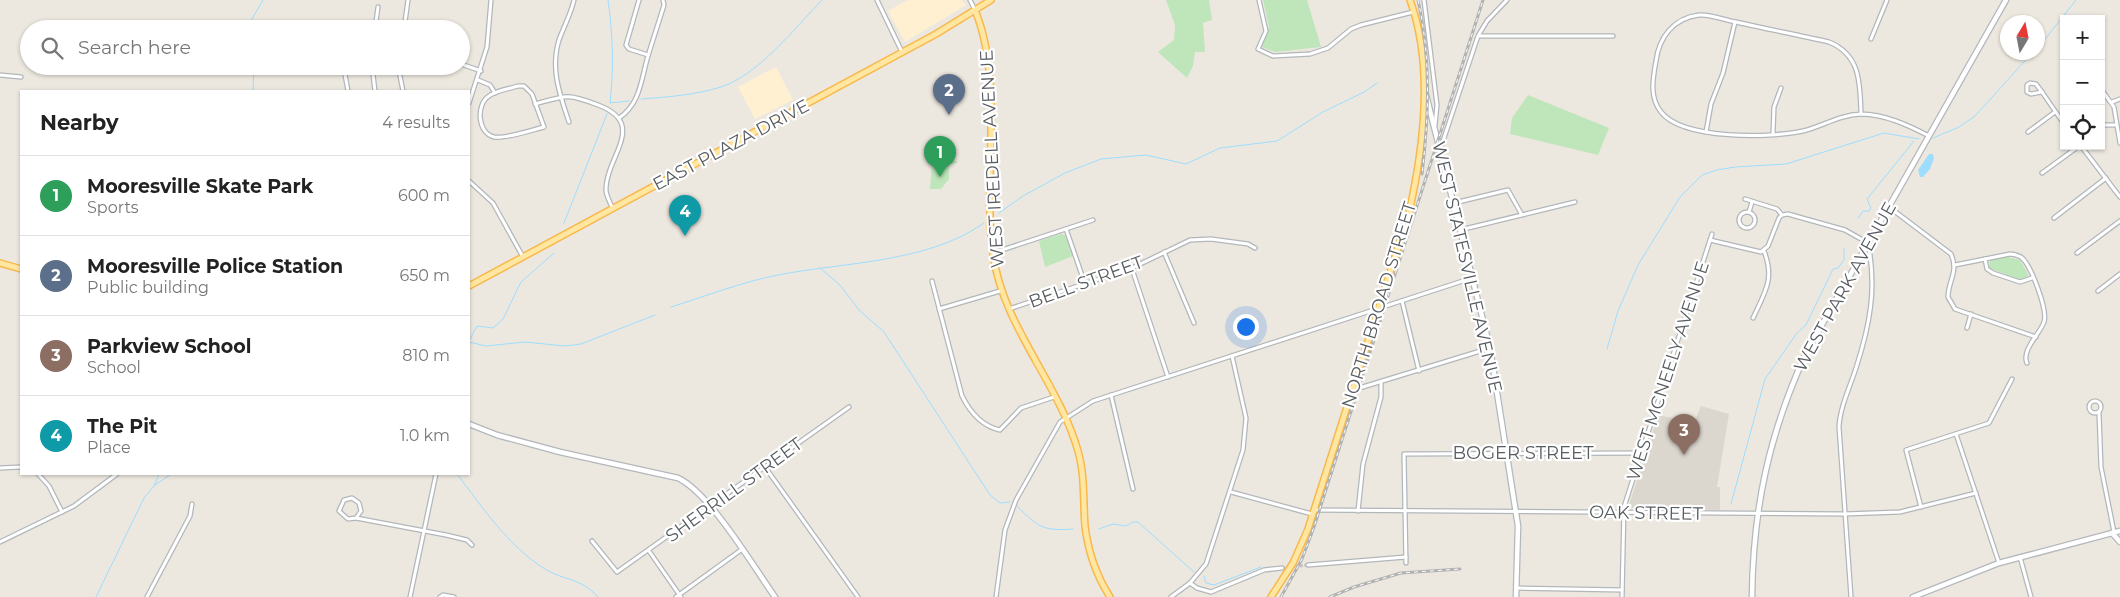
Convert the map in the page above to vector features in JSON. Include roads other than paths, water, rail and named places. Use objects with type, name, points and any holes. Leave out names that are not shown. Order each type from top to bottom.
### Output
[{"type":"main road","name":"EAST PLAZA DRIVE","points":[[470,285],[902,52],[991,0]]},
{"type":"main road","name":"NORTH BROAD STREET","points":[[1271,597],[1293,562],[1314,512],[1379,309],[1412,198],[1418,170],[1424,87],[1420,38],[1410,0]]},
{"type":"main road","name":"WEST IREDELL AVENUE","points":[[976,10],[988,50],[993,253],[1000,291],[1065,417],[1082,465],[1088,547],[1095,567],[1110,597]]},
{"type":"main road","points":[[0,263],[20,269]]},
{"type":"street","points":[[405,20],[408,0]]},
{"type":"street","points":[[470,100],[487,48],[491,0]]},
{"type":"street","points":[[569,122],[556,75],[556,55],[559,41],[574,0]]},
{"type":"street","points":[[639,0],[626,45],[629,49],[648,55]]},
{"type":"street","points":[[619,118],[636,98],[664,4],[663,0]]},
{"type":"street","points":[[877,0],[902,52]]},
{"type":"street","name":"WEST IREDELL AVENUE","points":[[970,0],[976,10]]},
{"type":"street","points":[[1259,0],[1266,31],[1258,49],[1274,56],[1310,54],[1328,48],[1351,30],[1361,25],[1414,12]]},
{"type":"street","points":[[1424,0],[1437,105],[1434,126]]},
{"type":"street","points":[[1440,151],[1478,36],[1487,21],[1507,0]]},
{"type":"street","points":[[1871,39],[1887,0]]},
{"type":"street","name":"WEST PARK AVENUE","points":[[1752,597],[1757,515],[1772,438],[1796,374],[1888,206],[2006,0]]},
{"type":"street","points":[[376,20],[378,7]]},
{"type":"street","points":[[1861,114],[1860,78],[1851,58],[1843,50],[1828,42],[1699,15],[1686,19],[1667,32],[1658,47],[1652,83],[1656,105],[1662,113],[1683,127],[1732,136],[1800,131],[1836,118],[1861,114],[1906,124],[1929,136]]},
{"type":"street","points":[[1706,132],[1711,104],[1723,73],[1735,22]]},
{"type":"street","points":[[1478,36],[1613,36]]},
{"type":"street","points":[[470,67],[481,71]]},
{"type":"street","points":[[0,75],[21,77]]},
{"type":"street","points":[[345,75],[348,90]]},
{"type":"street","points":[[373,75],[375,90]]},
{"type":"street","points":[[400,75],[403,90]]},
{"type":"street","points":[[478,80],[486,83],[495,93]]},
{"type":"street","points":[[2042,92],[2031,94],[2027,92],[2027,85],[2036,84],[2042,92],[2060,119]]},
{"type":"street","points":[[524,86],[532,94],[544,127],[495,137],[486,131],[480,115],[485,100],[495,93],[524,86]]},
{"type":"street","name":"WEST STATESVILLE AVENUE","points":[[1424,87],[1490,348],[1516,510],[1518,537],[1516,597]]},
{"type":"street","points":[[1773,133],[1774,108],[1780,88]]},
{"type":"street","points":[[2105,94],[2112,102],[2120,143]]},
{"type":"street","points":[[535,104],[561,96],[576,96],[609,109],[619,118],[622,129],[621,140],[607,184],[608,197],[613,209]]},
{"type":"street","points":[[2112,102],[2120,99]]},
{"type":"street","points":[[2028,132],[2055,112]]},
{"type":"street","points":[[2105,125],[2116,125]]},
{"type":"street","points":[[2042,174],[2075,150]]},
{"type":"street","points":[[2083,150],[2120,197]]},
{"type":"street","points":[[2054,218],[2106,178]]},
{"type":"street","points":[[470,182],[492,203],[523,257]]},
{"type":"street","points":[[1454,202],[1508,190],[1522,215]]},
{"type":"street","points":[[1745,200],[1777,209],[1782,215]]},
{"type":"street","points":[[1460,230],[1575,202]]},
{"type":"street","points":[[1749,212],[1752,202]]},
{"type":"street","points":[[1888,206],[1947,250],[1955,265],[1955,274],[1948,292],[1949,302],[1954,309],[2036,337]]},
{"type":"street","points":[[1744,212],[1749,212],[1754,216],[1754,224],[1748,228],[1740,224],[1739,217],[1744,212]]},
{"type":"street","points":[[1782,215],[1791,215],[1834,227],[1868,242],[1872,300],[1870,321],[1840,419],[1844,514],[1851,597]]},
{"type":"street","points":[[1754,318],[1770,277],[1770,268],[1764,251],[1782,215]]},
{"type":"street","points":[[993,253],[1093,220]]},
{"type":"street","points":[[2077,253],[2120,221]]},
{"type":"street","points":[[1066,229],[1085,284]]},
{"type":"street","name":"WEST MCNEELY AVENUE","points":[[1622,597],[1623,512],[1712,234]]},
{"type":"street","name":"BELL STREET","points":[[1008,309],[1132,268],[1180,244],[1201,239],[1248,244],[1255,248]]},
{"type":"street","points":[[1710,240],[1754,252],[1764,251]]},
{"type":"street","name":"BELL STREET","points":[[1164,252],[1194,323]]},
{"type":"street","points":[[1955,265],[2010,254],[2018,256],[2025,262],[2046,312],[2044,324],[2027,352],[2025,359],[2027,363]]},
{"type":"street","points":[[1985,259],[1988,269],[1992,273],[2020,282],[2032,278]]},
{"type":"street","points":[[1132,268],[1168,377]]},
{"type":"street","points":[[2098,291],[2120,274]]},
{"type":"street","points":[[996,597],[1003,540],[1011,511],[1060,422],[1065,417],[1084,405],[1112,395],[1473,278]]},
{"type":"street","points":[[932,281],[962,396],[970,411],[980,422],[1000,430],[1021,408],[1054,397]]},
{"type":"street","name":"BELL STREET","points":[[939,309],[1000,291]]},
{"type":"street","points":[[1402,301],[1419,371]]},
{"type":"street","points":[[1967,328],[1971,314]]},
{"type":"street","points":[[1353,390],[1381,383],[1490,348]]},
{"type":"street","points":[[1171,597],[1190,582],[1206,564],[1231,492],[1243,450],[1246,427],[1232,356]]},
{"type":"street","points":[[1921,507],[1906,450],[1989,423],[2012,379]]},
{"type":"street","points":[[1358,511],[1363,464],[1378,410],[1381,383]]},
{"type":"street","points":[[1112,395],[1133,488]]},
{"type":"street","name":"SHERRILL STREET","points":[[592,541],[617,572],[711,507],[849,406]]},
{"type":"street","points":[[2098,413],[2101,467],[2120,542]]},
{"type":"street","points":[[470,424],[504,437],[560,452],[678,478],[696,489],[711,507],[775,597]]},
{"type":"street","points":[[1956,434],[1999,562]]},
{"type":"street","name":"BOGER STREET","points":[[1406,511],[1404,454],[1642,453]]},
{"type":"street","points":[[0,468],[20,467]]},
{"type":"street","points":[[765,467],[858,597]]},
{"type":"street","points":[[39,475],[50,486],[62,512]]},
{"type":"street","points":[[0,542],[85,499],[116,475]]},
{"type":"street","points":[[410,597],[436,475]]},
{"type":"street","name":"OAK STREET","points":[[1231,492],[1314,512],[1516,510],[1757,515],[1894,513],[1976,493]]},
{"type":"street","points":[[356,518],[360,510],[359,502],[352,498],[344,500],[339,507],[341,515],[348,519],[356,518],[467,540],[472,545]]},
{"type":"street","points":[[147,597],[190,516],[192,504]]},
{"type":"street","points":[[1406,511],[1406,562]]},
{"type":"street","points":[[1913,597],[1999,562],[2116,532]]},
{"type":"street","points":[[649,551],[679,596],[741,550]]},
{"type":"street","points":[[1308,566],[1406,557]]},
{"type":"street","points":[[2020,557],[2031,597]]},
{"type":"street","points":[[1190,582],[1198,588],[1211,592],[1264,570],[1282,568]]},
{"type":"street","points":[[1516,588],[1622,590]]},
{"type":"street","points":[[440,597],[443,595],[454,597]]},
{"type":"water","points":[[1929,154],[1933,154],[1934,158],[1930,169],[1923,177],[1920,177],[1918,170]]},
{"type":"waterway","points":[[252,20],[263,0]]},
{"type":"waterway","points":[[608,0],[612,52],[610,103],[629,101]]},
{"type":"waterway","points":[[641,99],[701,92],[735,81],[762,62],[822,0]]},
{"type":"waterway","points":[[2045,39],[2076,0]]},
{"type":"waterway","points":[[1933,138],[1959,127],[1975,116],[2026,60]]},
{"type":"waterway","points":[[253,90],[254,75]]},
{"type":"waterway","points":[[999,213],[1023,196],[1065,173],[1101,159],[1146,155],[1186,164],[1220,148],[1277,141],[1323,112],[1364,92],[1377,83]]},
{"type":"waterway","points":[[564,223],[607,114]]},
{"type":"waterway","points":[[1607,349],[1618,311],[1638,265],[1680,197],[1702,175],[1735,167],[1786,164],[1884,133],[1919,139]]},
{"type":"waterway","points":[[1858,218],[1863,211],[1869,211],[1871,208],[1867,199],[1914,141]]},
{"type":"waterway","points":[[671,307],[738,285],[778,275],[912,254],[962,236],[984,223]]},
{"type":"waterway","points":[[1731,504],[1765,379],[1797,333],[1806,325],[1833,269],[1838,268],[1844,260],[1844,249]]},
{"type":"waterway","points":[[470,339],[477,326],[493,328],[503,319],[521,282],[554,253]]},
{"type":"waterway","points":[[820,268],[840,285],[859,310],[884,332],[990,495],[1000,503],[1010,502]]},
{"type":"waterway","points":[[470,342],[486,346],[525,342],[565,346],[581,344],[655,315]]},
{"type":"waterway","points":[[96,597],[144,498],[154,486],[159,475]]},
{"type":"waterway","points":[[155,485],[170,475]]},
{"type":"waterway","points":[[458,475],[497,526],[519,549],[545,569],[585,586],[598,597]]},
{"type":"waterway","points":[[1017,506],[1042,526],[1055,529],[1073,529]]},
{"type":"waterway","points":[[1099,529],[1113,524],[1126,526],[1133,522],[1138,522],[1194,572]]},
{"type":"waterway","points":[[1204,576],[1206,583],[1214,585],[1261,567]]},
{"type":"tunnel","points":[[1282,568],[1308,565]]},
{"type":"railway","points":[[1418,0],[1425,43],[1428,87],[1422,174]]},
{"type":"railway","points":[[1281,597],[1302,559],[1314,527],[1483,0]]},
{"type":"railway","points":[[1330,597],[1354,587],[1401,573],[1460,569]]},
{"type":"place","name":"Mooresville Police Station","points":[[949,115]]},
{"type":"place","name":"Mooresville Skate Park","points":[[940,177]]},
{"type":"place","name":"The Pit","points":[[685,236]]},
{"type":"place","name":"Parkview School","points":[[1684,455]]}]
